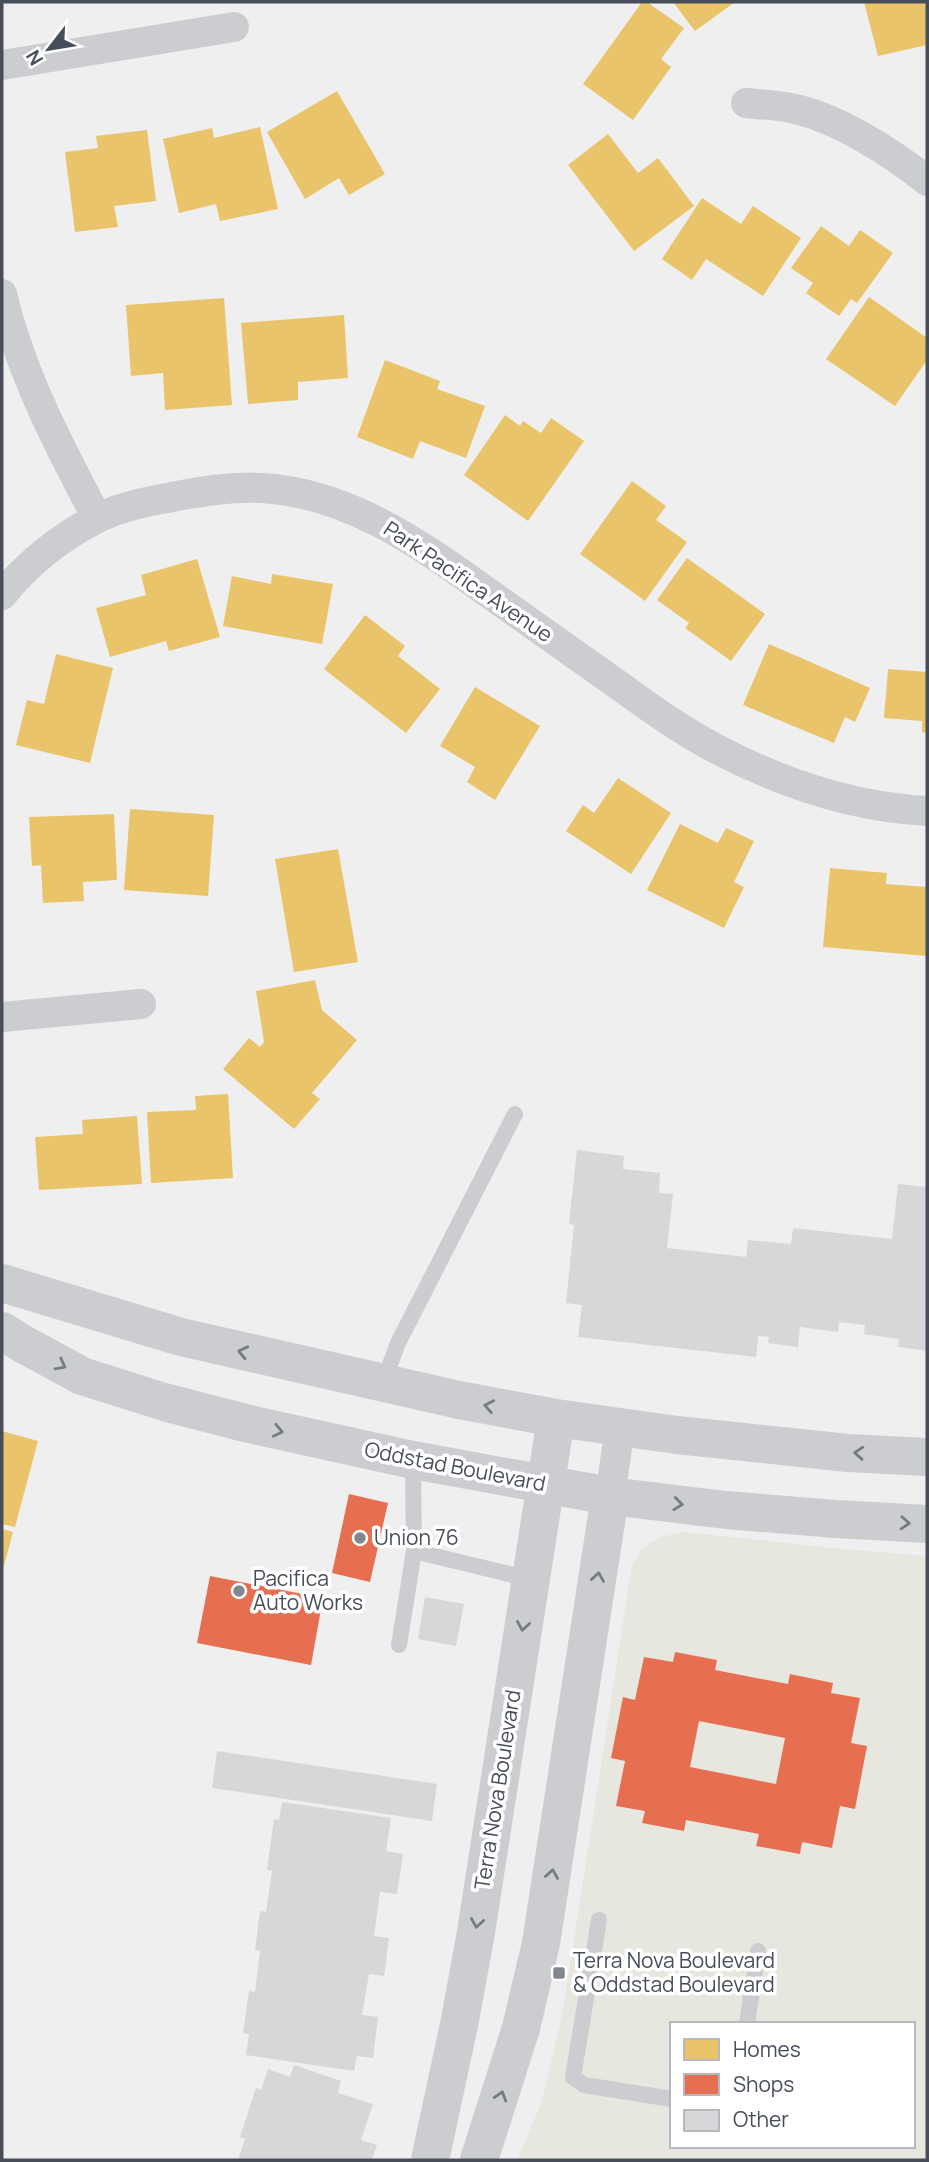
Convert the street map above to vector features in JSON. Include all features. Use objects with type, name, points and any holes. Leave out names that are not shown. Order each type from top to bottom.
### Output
[{"type":"street","points":[[2,65],[234,27]]},
{"type":"street","points":[[746,103],[794,108],[835,121],[922,167]]},
{"type":"street","points":[[2,294],[29,380],[97,518]]},
{"type":"street","name":"Park Pacifica Avenue","points":[[2,594],[53,545],[97,518],[149,501],[201,491],[261,487],[313,496],[366,514],[420,544],[709,746],[773,776],[840,798],[904,810],[927,811]]},
{"type":"street","points":[[2,1017],[141,1004]]},
{"type":"street","points":[[2,1283],[181,1337],[459,1400],[620,1428],[848,1452],[927,1457]]},
{"type":"street","name":"Oddstad Boulevard","points":[[2,1331],[82,1376],[152,1399],[413,1461],[610,1496],[726,1510],[927,1524]]},
{"type":"street","name":"Terra Nova Boulevard","points":[[430,2160],[456,2044],[474,1944],[556,1418]]},
{"type":"street","points":[[479,2160],[521,2028],[541,1943],[620,1428]]},
{"type":"lane","points":[[383,1383],[398,1343],[515,1114]]},
{"type":"lane","points":[[399,1645],[414,1551],[413,1461]]},
{"type":"lane","points":[[414,1551],[530,1579]]},
{"type":"lane","points":[[599,1920],[573,2077],[584,2085],[670,2099]]},
{"type":"lane","points":[[747,2022],[758,1951]]},
{"type":"shaded area","points":[[685,1532],[927,1556],[927,2160],[517,2160],[542,2102],[563,2010],[632,1565],[642,1548],[660,1537]]},
{"type":"building: Homes","points":[[642,2],[647,2],[684,28],[661,59],[671,67],[633,120],[583,84]]},
{"type":"building: Homes","points":[[673,2],[735,2],[695,31]]},
{"type":"building: Homes","points":[[864,2],[927,2],[927,45],[878,56]]},
{"type":"building: Homes","points":[[337,91],[385,174],[349,195],[339,178],[305,199],[267,132]]},
{"type":"building: Homes","points":[[260,127],[278,209],[220,221],[216,204],[179,213],[163,139],[212,128],[214,138]]},
{"type":"building: Homes","points":[[147,130],[156,201],[114,206],[118,227],[75,232],[65,152],[98,148],[96,136]]},
{"type":"building: Homes","points":[[608,134],[638,173],[658,158],[694,206],[634,251],[568,165]]},
{"type":"building: Homes","points":[[702,198],[741,224],[753,206],[801,238],[763,296],[706,259],[692,280],[662,259]]},
{"type":"building: Homes","points":[[821,226],[849,246],[860,230],[893,253],[857,303],[851,299],[839,316],[806,293],[813,283],[791,268]]},
{"type":"building: Homes","points":[[869,297],[927,338],[927,360],[895,406],[826,359]]},
{"type":"building: Homes","points":[[224,298],[232,405],[165,410],[163,373],[131,376],[126,305]]},
{"type":"building: Homes","points":[[344,315],[348,378],[298,382],[298,400],[248,404],[241,323]]},
{"type":"building: Homes","points":[[385,360],[440,381],[437,389],[485,406],[466,458],[420,441],[413,459],[357,437]]},
{"type":"building: Homes","points":[[505,415],[520,426],[523,421],[541,433],[551,418],[584,441],[528,521],[464,475]]},
{"type":"building: Homes","points":[[632,481],[666,506],[656,520],[687,542],[645,601],[580,554]]},
{"type":"building: Homes","points":[[687,558],[765,614],[731,661],[685,628],[689,623],[657,600]]},
{"type":"building: Homes","points":[[197,559],[220,637],[169,651],[166,641],[110,657],[96,608],[146,595],[141,575]]},
{"type":"building: Homes","points":[[272,574],[333,584],[322,644],[223,626],[232,576],[271,584]]},
{"type":"building: Homes","points":[[365,615],[405,646],[398,656],[440,689],[406,733],[324,669]]},
{"type":"building: Homes","points":[[769,644],[870,688],[855,722],[845,717],[834,743],[743,705]]},
{"type":"building: Homes","points":[[56,654],[113,668],[90,763],[16,745],[27,700],[44,704]]},
{"type":"building: Homes","points":[[888,669],[927,672],[927,733],[922,732],[922,721],[884,718]]},
{"type":"building: Homes","points":[[475,687],[540,726],[495,800],[467,782],[475,767],[440,746]]},
{"type":"building: Homes","points":[[618,778],[671,813],[631,874],[566,831],[583,805],[594,813]]},
{"type":"building: Homes","points":[[130,809],[214,815],[208,896],[124,890]]},
{"type":"building: Homes","points":[[114,814],[117,880],[83,882],[84,901],[43,903],[41,865],[32,866],[29,817]]},
{"type":"building: Homes","points":[[680,824],[718,843],[726,828],[754,841],[734,882],[744,887],[724,928],[647,890]]},
{"type":"building: Homes","points":[[338,849],[358,962],[294,972],[275,859]]},
{"type":"building: Homes","points":[[830,868],[887,873],[886,884],[927,887],[927,956],[823,947]]},
{"type":"building: Homes","points":[[315,980],[322,1010],[357,1040],[312,1093],[320,1099],[294,1129],[223,1069],[249,1038],[260,1047],[264,1042],[256,991]]},
{"type":"building: Homes","points":[[228,1094],[233,1178],[151,1183],[147,1112],[196,1110],[195,1096]]},
{"type":"building: Homes","points":[[137,1116],[142,1184],[39,1190],[35,1137],[83,1134],[82,1120]]},
{"type":"building: Homes","points":[[2,1431],[38,1441],[15,1527],[2,1524]]},
{"type":"building: Homes","points":[[2,1529],[13,1532],[3,1569],[2,1569]]},
{"type":"building: Shops","name":"Union 76","points":[[349,1494],[388,1503],[370,1582],[332,1573]]},
{"type":"building: Shops","points":[[210,1576],[323,1598],[311,1665],[197,1643]]},
{"type":"building: Shops","points":[[675,1652],[717,1660],[715,1670],[788,1684],[790,1674],[833,1683],[831,1693],[860,1698],[851,1743],[867,1746],[855,1809],[840,1806],[832,1848],[802,1842],[800,1854],[756,1846],[759,1834],[686,1820],[684,1831],[642,1823],[645,1811],[616,1806],[625,1761],[611,1758],[623,1697],[635,1700],[644,1657],[673,1662]],"holes":[[[699,1721],[785,1738],[776,1784],[690,1767]]]},
{"type":"building: Other","points":[[577,1150],[624,1156],[623,1169],[660,1173],[659,1193],[673,1194],[667,1248],[746,1257],[748,1240],[791,1244],[793,1228],[892,1239],[898,1184],[927,1187],[927,1351],[898,1347],[899,1339],[864,1334],[865,1325],[839,1322],[838,1332],[800,1327],[798,1347],[768,1343],[769,1337],[758,1336],[756,1357],[578,1337],[582,1305],[566,1303],[574,1225],[569,1224]]},
{"type":"building: Other","points":[[425,1597],[464,1604],[456,1646],[418,1639]]},
{"type":"building: Other","points":[[217,1751],[437,1784],[432,1821],[212,1788]]},
{"type":"building: Other","points":[[282,1802],[391,1818],[386,1851],[403,1854],[397,1894],[380,1892],[374,1936],[389,1938],[384,1976],[369,1974],[362,2015],[378,2017],[373,2058],[357,2056],[354,2071],[246,2055],[249,2034],[243,2033],[249,1991],[255,1992],[260,1951],[255,1950],[260,1911],[266,1912],[272,1871],[267,1870],[274,1819],[279,1820]]},
{"type":"building: Other","points":[[294,2065],[341,2081],[338,2093],[373,2104],[361,2140],[377,2145],[372,2160],[238,2160],[245,2139],[240,2137],[256,2088],[261,2090],[268,2069],[290,2077]]},
{"type":"place","name":"Union 76","points":[[360,1538]]},
{"type":"place","name":"Pacifica Auto Works","points":[[239,1591]]},
{"type":"place","name":"Terra Nova Boulevard & Oddstad Boulevard","points":[[559,1973]]}]
